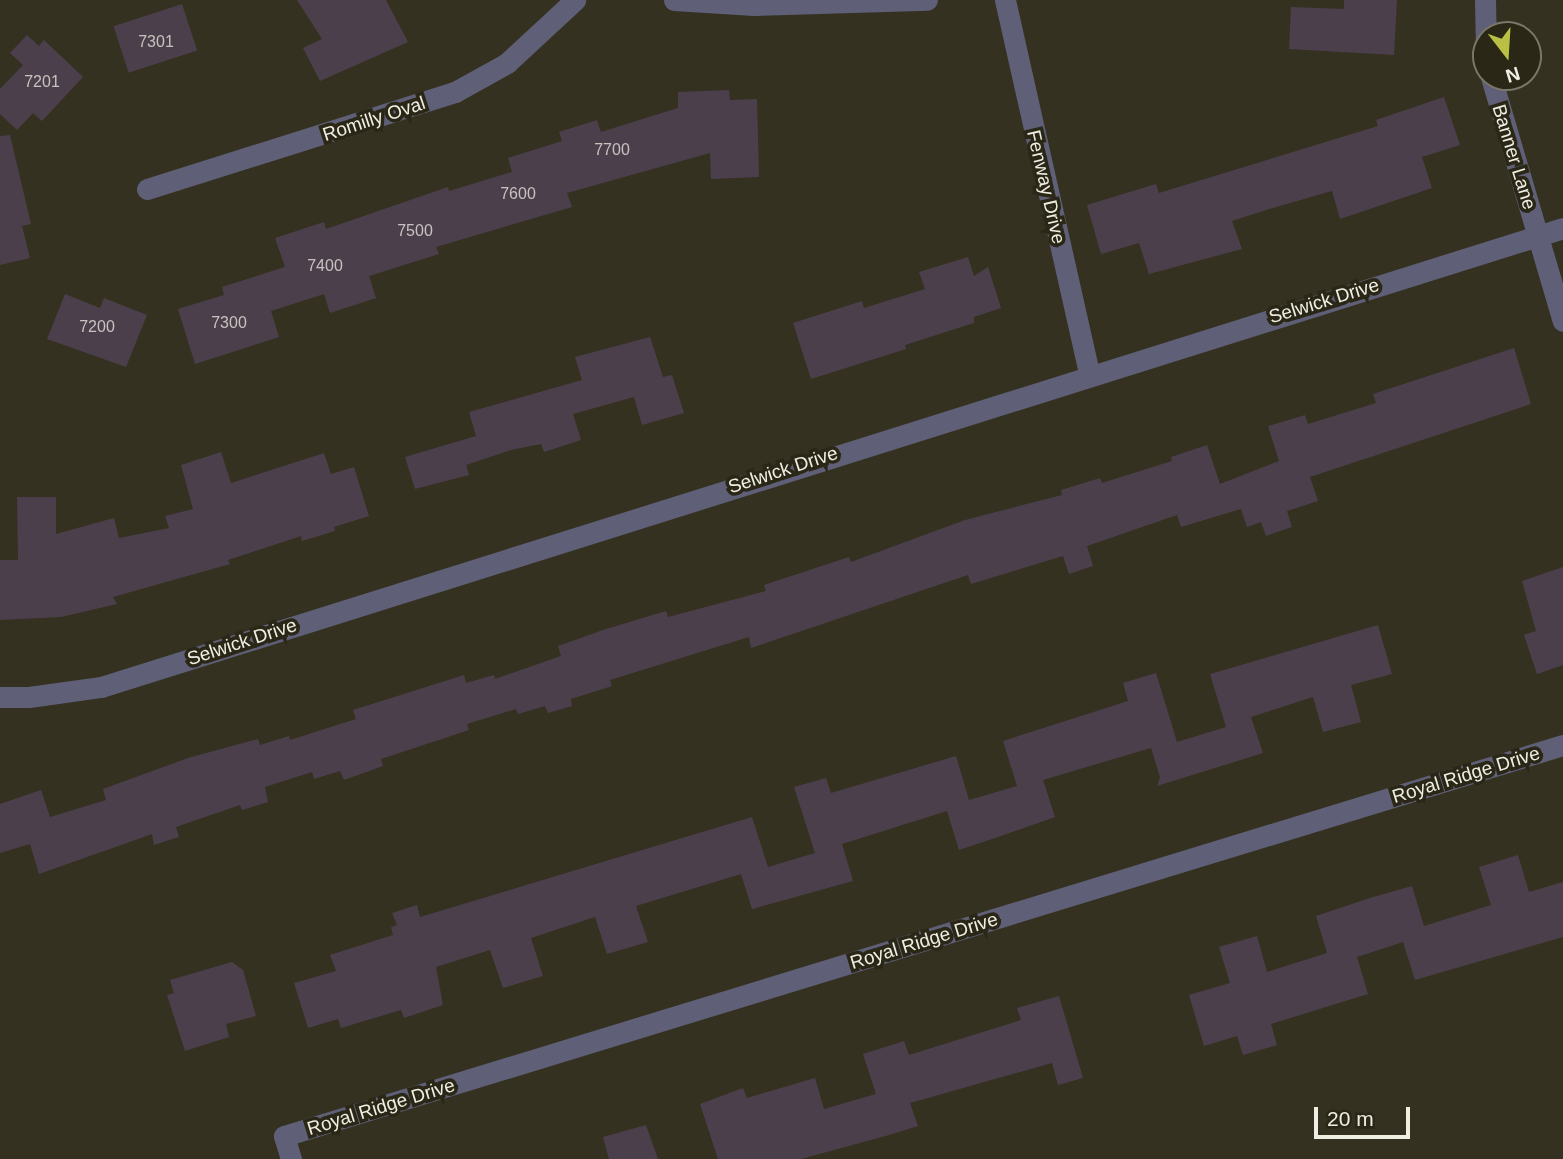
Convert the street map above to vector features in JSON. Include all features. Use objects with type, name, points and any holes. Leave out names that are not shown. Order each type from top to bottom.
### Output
[{"type":"street","name":"Romilly Oval","points":[[147,188],[456,92],[507,63],[575,0]]},
{"type":"street","points":[[674,0],[754,5],[927,0]]},
{"type":"street","name":"Fenway Drive","points":[[1005,0],[1089,373]]},
{"type":"street","points":[[1485,0],[1485,21]]},
{"type":"street","name":"Banner Lane","points":[[1495,91],[1563,321]]},
{"type":"street","name":"Selwick Drive","points":[[0,696],[29,697],[101,687],[1089,373],[1563,228]]},
{"type":"street","name":"Royal Ridge Drive","points":[[291,1159],[284,1136],[1563,745]]},
{"type":"building","points":[[297,0],[386,0],[408,42],[320,81],[303,48],[322,39]]},
{"type":"building","points":[[1344,0],[1397,0],[1394,55],[1289,49],[1291,7],[1344,9]]},
{"type":"building","points":[[182,4],[197,51],[129,73],[114,26]]},
{"type":"building","points":[[27,35],[39,46],[44,40],[83,77],[42,121],[33,113],[17,130],[0,114],[0,89],[23,65],[10,53]]},
{"type":"building","points":[[729,90],[730,100],[757,99],[759,177],[711,179],[710,153],[567,193],[572,207],[436,247],[439,254],[369,276],[376,298],[330,313],[324,294],[271,311],[279,337],[195,364],[178,309],[224,295],[222,287],[285,267],[275,238],[324,222],[326,229],[448,187],[449,191],[512,172],[508,158],[562,141],[559,132],[597,120],[601,132],[678,108],[678,92]]},
{"type":"building","points":[[1444,97],[1460,145],[1422,157],[1432,188],[1340,219],[1332,191],[1269,209],[1232,221],[1242,249],[1149,274],[1139,243],[1101,254],[1087,205],[1156,184],[1159,193],[1378,126],[1376,120]]},
{"type":"building","points":[[10,135],[31,224],[22,226],[30,258],[0,265],[0,136]]},
{"type":"building","points":[[968,257],[974,276],[988,267],[1001,308],[974,317],[974,323],[905,345],[906,349],[811,379],[793,323],[862,301],[864,308],[925,289],[919,272]]},
{"type":"building","points":[[65,294],[100,308],[104,298],[147,315],[126,367],[47,339]]},
{"type":"building","points":[[650,337],[663,377],[672,375],[684,413],[642,425],[634,397],[573,414],[581,440],[544,452],[541,444],[511,450],[466,465],[469,475],[415,489],[405,457],[476,436],[469,412],[582,380],[575,357]]},
{"type":"building","points":[[1514,348],[1531,404],[1310,477],[1318,501],[1287,511],[1292,527],[1266,536],[1261,522],[1247,527],[1241,509],[1181,527],[1177,515],[1087,546],[1093,566],[1069,574],[1063,556],[971,584],[968,575],[751,648],[749,637],[610,680],[612,686],[571,699],[572,706],[548,713],[545,706],[518,714],[516,709],[467,724],[469,730],[381,759],[383,766],[344,780],[340,771],[314,779],[312,772],[265,787],[268,802],[242,810],[240,805],[176,827],[179,837],[154,845],[152,834],[39,874],[30,844],[0,853],[0,804],[41,790],[50,817],[106,800],[103,789],[188,758],[258,739],[260,745],[289,736],[290,740],[356,719],[353,710],[464,675],[466,683],[494,675],[495,679],[561,656],[558,646],[603,630],[666,611],[668,617],[766,591],[764,585],[849,557],[851,562],[965,520],[1062,495],[1061,490],[1100,478],[1102,483],[1172,461],[1171,457],[1207,445],[1220,484],[1279,461],[1268,426],[1305,415],[1308,424],[1376,403],[1373,394]]},
{"type":"building","points":[[221,452],[231,483],[324,453],[331,474],[354,467],[369,516],[334,527],[335,531],[302,541],[301,536],[228,560],[230,564],[113,597],[117,604],[61,617],[0,620],[0,560],[18,560],[17,497],[56,497],[56,534],[114,518],[119,538],[169,528],[165,516],[193,509],[181,465]]},
{"type":"building","points":[[1563,567],[1563,665],[1537,674],[1524,635],[1536,631],[1522,581]]},
{"type":"building","points":[[1378,625],[1392,674],[1351,685],[1361,722],[1323,732],[1313,697],[1251,717],[1263,753],[1157,786],[1160,777],[1151,748],[1043,780],[1055,817],[959,850],[947,811],[842,844],[853,881],[752,909],[741,874],[636,906],[648,942],[607,954],[595,917],[531,938],[543,976],[503,988],[490,950],[436,967],[443,1005],[404,1018],[401,1010],[341,1028],[338,1019],[308,1028],[294,983],[336,971],[330,955],[393,935],[391,927],[397,925],[392,913],[417,905],[420,917],[752,817],[768,867],[815,853],[794,787],[826,778],[831,793],[956,756],[969,800],[1017,786],[1003,741],[1128,701],[1123,683],[1156,673],[1177,742],[1226,727],[1210,674]]},
{"type":"building","points":[[1518,855],[1529,892],[1563,882],[1563,937],[1415,980],[1403,942],[1357,957],[1368,994],[1271,1024],[1277,1045],[1243,1055],[1237,1036],[1204,1046],[1189,995],[1230,983],[1219,947],[1257,936],[1267,972],[1327,953],[1316,916],[1412,886],[1424,926],[1491,905],[1479,867]]},
{"type":"building","points":[[232,962],[243,970],[256,1016],[226,1024],[229,1037],[185,1051],[167,995],[174,993],[170,980]]},
{"type":"building","points":[[1059,996],[1083,1078],[1058,1085],[1052,1063],[910,1103],[918,1126],[889,1135],[801,1159],[718,1159],[700,1104],[743,1088],[747,1098],[815,1078],[824,1109],[876,1094],[863,1054],[904,1041],[909,1055],[1021,1020],[1017,1008]]},
{"type":"building","points":[[646,1125],[658,1159],[609,1159],[603,1137]]}]
